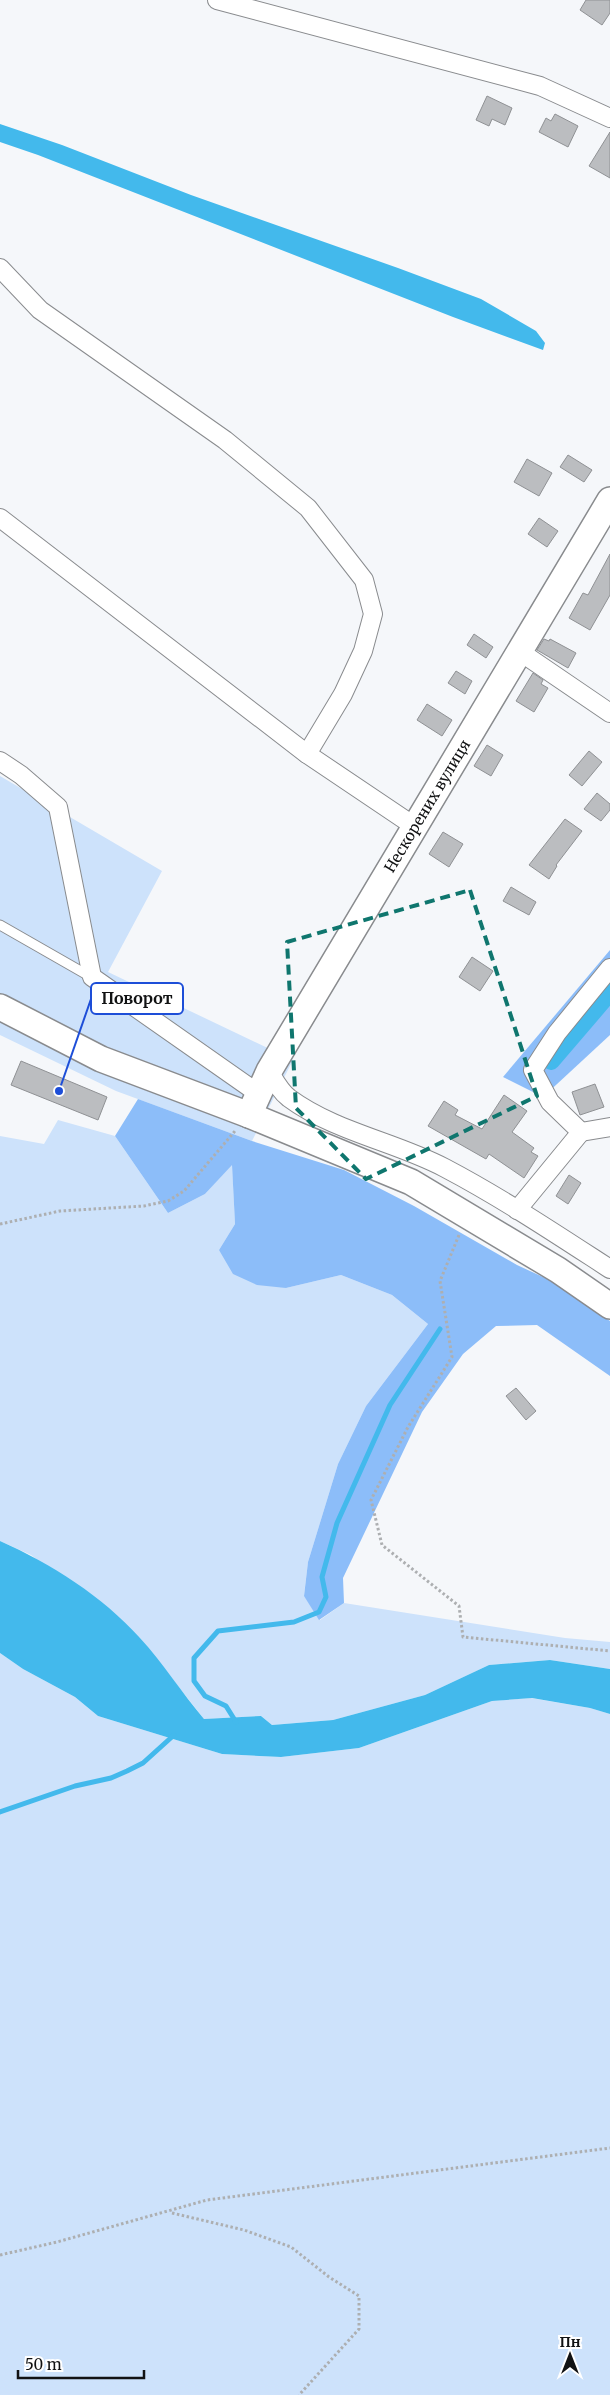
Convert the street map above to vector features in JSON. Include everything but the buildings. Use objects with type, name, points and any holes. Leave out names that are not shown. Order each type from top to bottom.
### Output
[{"type":"street","points":[[217,0],[540,86],[610,118]]},
{"type":"street","points":[[0,268],[40,310],[225,440],[308,508],[364,580],[373,614],[363,651],[343,694],[307,754]]},
{"type":"street","name":"Нескорених вулиця","points":[[254,1105],[269,1071],[610,500]]},
{"type":"street","points":[[0,518],[307,754],[414,826]]},
{"type":"street","points":[[519,651],[609,710]]},
{"type":"street","points":[[0,761],[21,775],[58,807],[92,977],[254,1105]]},
{"type":"street","points":[[581,1132],[550,1102],[533,1070],[558,1033],[610,968]]},
{"type":"street","points":[[0,1007],[101,1059],[254,1105],[411,1182],[558,1270],[610,1306]]},
{"type":"street","points":[[269,1071],[278,1087],[289,1098],[332,1121],[437,1164],[518,1210],[610,1269]]},
{"type":"street","points":[[518,1210],[581,1132],[610,1126]]},
{"type":"lane","points":[[0,925],[92,977]]},
{"type":"path","points":[[0,1224],[60,1211],[144,1206],[168,1201],[184,1191],[254,1105]]},
{"type":"path","points":[[466,1216],[440,1280],[452,1357],[408,1427],[371,1500],[382,1545],[459,1606],[463,1637],[610,1651]]},
{"type":"path","points":[[0,2255],[15,2253],[170,2212],[208,2200],[610,2148]]},
{"type":"path","points":[[170,2212],[244,2230],[291,2247],[328,2277],[358,2296],[358,2329],[299,2395]]},
{"type":"highlighted area","points":[[470,890],[537,1096],[366,1179],[296,1108],[287,942]]},
{"type":"shaded area","points":[[0,124],[481,299],[536,331],[545,343],[543,350],[0,142]]},
{"type":"shaded area","points":[[0,776],[162,871],[108,972],[293,1060],[252,1141],[116,1091],[0,1035]]},
{"type":"shaded area","points":[[610,950],[610,1035],[543,1097],[503,1077]]},
{"type":"shaded area","points":[[138,1099],[252,1141],[344,1170],[414,1206],[517,1265],[556,1283],[610,1321],[610,1376],[537,1325],[496,1326],[463,1354],[422,1412],[343,1578],[344,1603],[319,1620],[304,1596],[308,1562],[338,1464],[366,1406],[428,1324],[392,1295],[341,1275],[286,1288],[257,1285],[233,1274],[219,1250],[235,1224],[232,1165],[205,1194],[168,1213],[115,1136]]},
{"type":"shaded area","points":[[58,1120],[115,1136],[168,1213],[205,1194],[232,1164],[235,1224],[219,1250],[286,1288],[341,1275],[392,1295],[428,1324],[366,1406],[338,1464],[308,1562],[304,1595],[320,1620],[344,1603],[565,1638],[610,1642],[610,1669],[550,1660],[489,1665],[425,1695],[333,1720],[272,1725],[261,1716],[204,1719],[140,1638],[31,1555],[0,1541],[0,1136],[44,1144]]},
{"type":"shaded area","points":[[0,1541],[38,1560],[75,1582],[109,1608],[148,1648],[204,1719],[261,1716],[272,1725],[333,1720],[425,1695],[489,1665],[550,1660],[610,1669],[610,1714],[590,1708],[532,1698],[492,1701],[359,1748],[281,1757],[222,1754],[98,1716],[75,1697],[23,1669],[0,1653]]},
{"type":"shaded area","points":[[0,1653],[23,1669],[75,1697],[98,1716],[222,1754],[281,1757],[359,1748],[492,1701],[531,1698],[590,1708],[610,1714],[610,2395],[0,2395]]},
{"type":"waterway","points":[[551,1061],[610,992]]},
{"type":"waterway","points":[[236,1722],[226,1706],[205,1696],[194,1681],[194,1658],[218,1631],[294,1622],[319,1612],[326,1597],[322,1577],[337,1523],[390,1405],[440,1329]]},
{"type":"waterway","points":[[0,1812],[75,1786],[111,1778],[127,1771],[143,1763],[174,1735]]},
{"type":"place","name":"Поворот","points":[[59,1091]]}]
